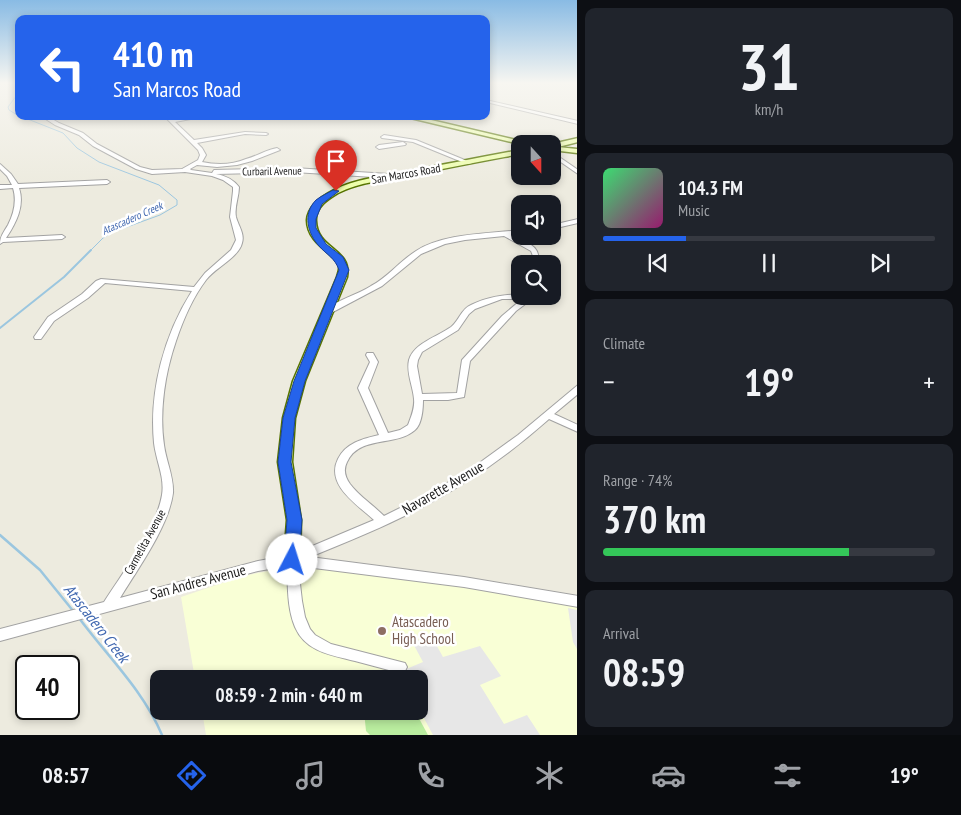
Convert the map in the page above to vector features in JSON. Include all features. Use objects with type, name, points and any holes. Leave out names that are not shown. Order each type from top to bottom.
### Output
[{"type":"street","points":[[549,116],[577,123]]},
{"type":"street","points":[[50,120],[81,134],[95,145],[138,168],[152,172],[184,170],[197,163],[204,154],[169,120]]},
{"type":"street","points":[[423,120],[511,140]]},
{"type":"street","points":[[245,133],[252,130]]},
{"type":"street","points":[[193,142],[245,133],[266,134]]},
{"type":"street","points":[[384,137],[414,141],[469,163]]},
{"type":"street","points":[[561,144],[577,140]]},
{"type":"street","points":[[378,147],[395,144],[428,146]]},
{"type":"street","points":[[561,148],[577,151]]},
{"type":"street","points":[[197,163],[217,166],[242,162],[277,150]]},
{"type":"street","name":"San Marcos Road","points":[[292,560],[294,520],[285,462],[288,428],[294,398],[342,277],[344,267],[340,259],[323,246],[314,232],[311,219],[316,206],[324,198],[336,191],[352,185],[389,176],[511,154]]},
{"type":"street","points":[[561,160],[577,173]]},
{"type":"street","points":[[0,166],[8,172],[16,186],[19,201],[14,221],[1,241]]},
{"type":"street","name":"Curbaril Avenue","points":[[184,170],[217,172],[294,170],[389,176]]},
{"type":"street","name":"Carmelita Avenue","points":[[108,606],[159,521],[165,505],[168,478],[159,444],[159,409],[165,366],[183,312],[211,271],[238,245],[239,236],[233,212],[236,190],[232,182],[223,177],[184,170]]},
{"type":"street","points":[[0,187],[107,182]]},
{"type":"street","points":[[561,225],[575,223]]},
{"type":"street","points":[[328,311],[386,281],[409,258],[426,248],[454,240],[511,233]]},
{"type":"street","points":[[505,234],[534,250],[536,255]]},
{"type":"street","points":[[1,241],[62,237]]},
{"type":"street","points":[[38,338],[51,319],[85,296],[99,282],[197,289]]},
{"type":"street","points":[[382,522],[345,486],[339,468],[349,450],[360,443],[401,433],[412,427],[418,397],[414,385],[413,365],[415,354],[455,328],[466,312],[472,307],[491,299],[511,296]]},
{"type":"street","points":[[418,397],[448,397],[461,394],[466,360],[480,349],[517,305]]},
{"type":"street","points":[[370,356],[374,362],[363,388],[385,436]]},
{"type":"street","name":"Navarette Avenue","points":[[292,560],[382,522],[439,492],[486,464],[548,415],[577,388]]},
{"type":"street","points":[[548,415],[577,429]]},
{"type":"street","points":[[292,560],[298,613],[302,625],[315,643],[332,651],[400,667]]},
{"type":"street","name":"San Andres Avenue","points":[[0,635],[258,566],[292,560],[464,582],[577,602]]},
{"type":"shaded area","name":"Atascadero High School","points":[[334,569],[466,586],[577,607],[577,735],[206,735],[204,720],[428,720],[428,670],[193,670],[181,597],[243,576],[274,570]]},
{"type":"shaded area","points":[[568,608],[577,610],[577,649],[573,642]]},
{"type":"shaded area","points":[[415,634],[421,644],[433,639],[443,657],[480,646],[501,676],[480,685],[504,724],[527,715],[540,735],[433,735],[425,720],[428,720],[428,670],[404,670],[423,662],[409,636]]},
{"type":"green space","points":[[365,720],[420,720],[428,735],[370,735],[366,731]]},
{"type":"waterway","name":"Atascadero Creek","points":[[0,328],[64,277],[103,238],[113,232],[160,215],[177,205],[177,200],[159,185],[99,162],[77,148],[63,133],[30,120]]},
{"type":"waterway","name":"Atascadero Creek","points":[[0,535],[40,570],[74,612]]},
{"type":"waterway","name":"Atascadero Creek","points":[[79,618],[135,688],[162,735]]},
{"type":"place","name":"Atascadero High School","points":[[382,631]]},
{"type":"route","points":[[292,560],[294,520],[285,462],[289,418],[300,381],[344,270],[340,259],[323,246],[316,237],[311,219],[318,202],[336,191]]}]
